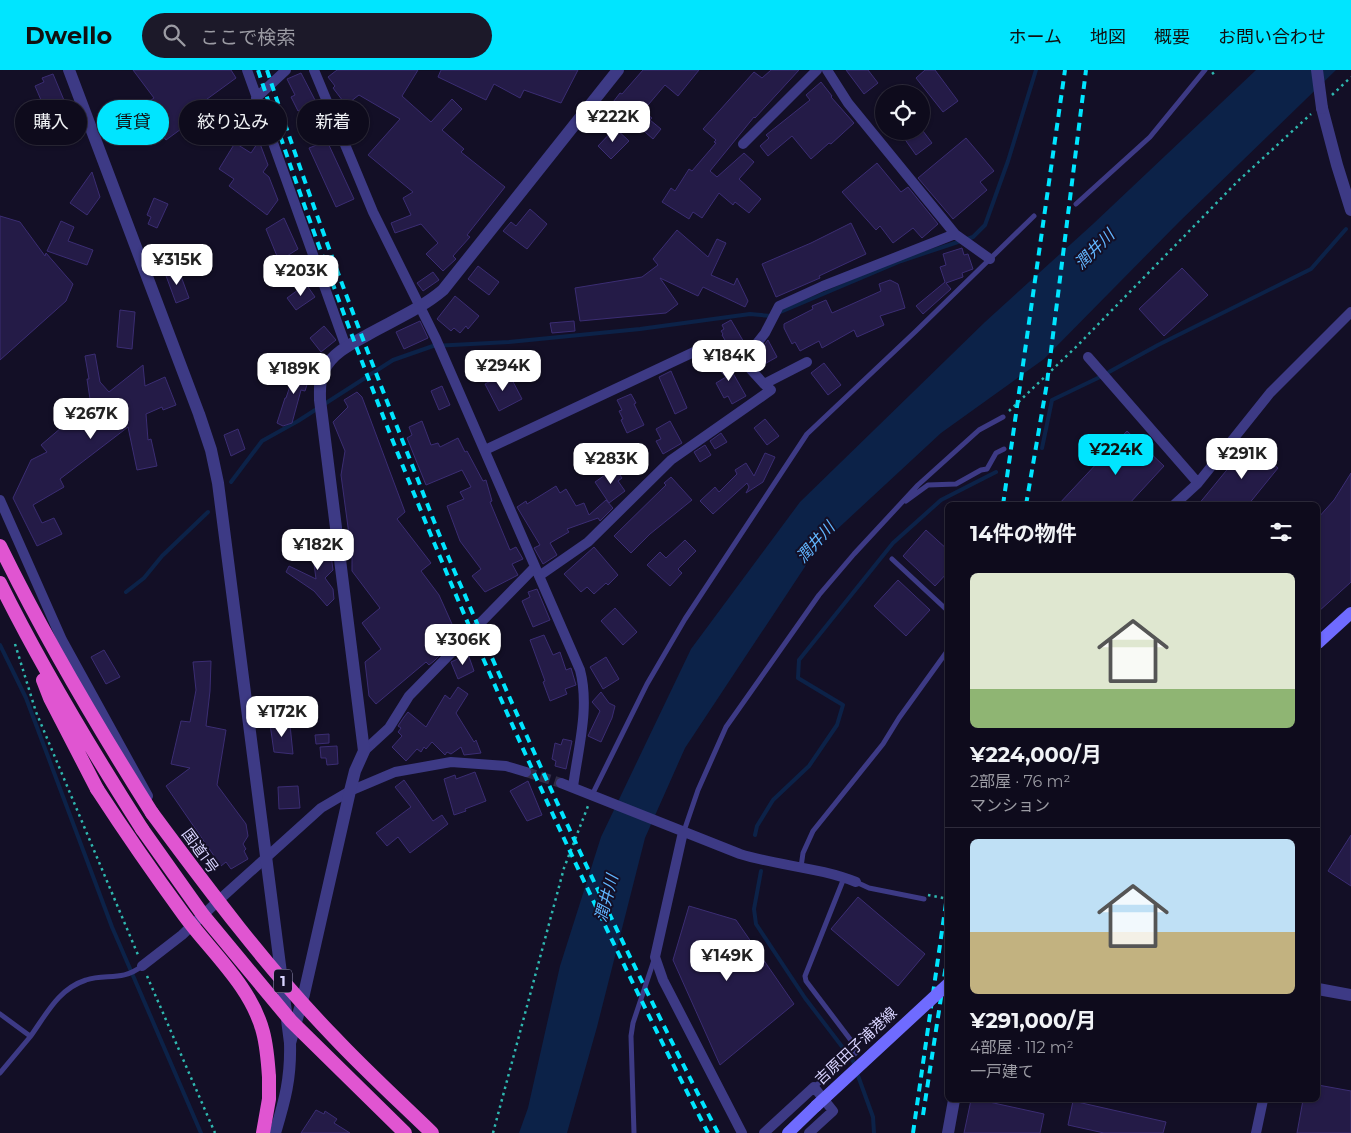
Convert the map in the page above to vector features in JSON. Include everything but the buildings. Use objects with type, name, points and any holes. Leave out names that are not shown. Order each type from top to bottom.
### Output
[{"type":"highway","name":"国道1号","points":[[0,546],[27,602],[97,726],[152,812],[221,906],[289,988],[334,1038],[432,1133]]},
{"type":"highway","name":"1","points":[[0,583],[20,624],[80,729],[142,829],[203,915],[291,1021],[405,1133]]},
{"type":"highway","points":[[20,624],[50,698],[97,789],[130,840],[185,917],[249,998],[263,1030],[268,1055],[269,1099],[263,1133]]},
{"type":"main road","points":[[1320,641],[1351,613]]},
{"type":"main road","name":"吉原田子浦港線","points":[[788,1133],[945,987]]},
{"type":"street","points":[[69,70],[199,414],[211,450],[218,483],[290,1043],[291,1070],[289,1084],[275,1133]]},
{"type":"street","points":[[247,70],[346,347]]},
{"type":"street","points":[[256,98],[286,70]]},
{"type":"street","points":[[314,70],[372,212],[436,339],[486,450],[580,670],[584,686],[583,722],[573,787]]},
{"type":"street","points":[[364,751],[321,406],[320,384],[323,371],[330,361],[346,347],[421,306],[443,290],[618,70]]},
{"type":"street","points":[[742,144],[817,70]]},
{"type":"street","points":[[827,70],[848,103],[960,237],[990,259]]},
{"type":"street","points":[[1317,70],[1319,109],[1351,210]]},
{"type":"street","points":[[290,1043],[304,994],[356,771],[364,751],[389,728],[409,696],[537,572],[588,542],[671,460],[771,390],[743,361],[765,333],[780,306],[823,286],[960,237]]},
{"type":"street","points":[[1177,502],[1198,483],[1270,393],[1351,312]]},
{"type":"street","points":[[486,450],[687,356],[716,345]]},
{"type":"street","points":[[1088,357],[1198,483]]},
{"type":"street","points":[[764,384],[808,362]]},
{"type":"street","points":[[0,500],[67,648],[151,800],[219,900]]},
{"type":"street","points":[[142,966],[182,935],[321,808],[350,791],[395,772],[451,762],[506,766],[526,772]]},
{"type":"street","points":[[562,783],[683,832],[751,857],[844,877],[856,882]]},
{"type":"street","points":[[683,832],[655,957],[663,980],[742,1133]]},
{"type":"street","points":[[1320,989],[1351,995]]},
{"type":"street","points":[[764,1133],[814,1087],[833,1111],[809,1133]]},
{"type":"street","points":[[948,1133],[954,1102]]},
{"type":"street","points":[[1256,1133],[1263,1102]]},
{"type":"lane","points":[[1076,204],[1150,138],[1205,70]]},
{"type":"lane","points":[[592,795],[647,684],[676,635],[807,434],[1034,216]]},
{"type":"lane","points":[[683,832],[698,790],[726,728],[819,594],[918,485],[979,430],[1003,417]]},
{"type":"lane","points":[[899,505],[928,485],[956,484],[981,470],[987,469],[996,453],[1004,449]]},
{"type":"lane","points":[[892,559],[945,608]]},
{"type":"lane","points":[[800,867],[803,853],[813,831],[883,744],[945,654]]},
{"type":"lane","points":[[814,1087],[856,1052],[856,1046],[806,980],[805,976],[844,877]]},
{"type":"lane","points":[[856,882],[869,888],[926,897]]},
{"type":"lane","points":[[634,1133],[631,1036],[647,976],[655,957]]},
{"type":"lane","points":[[0,1073],[57,998],[71,987],[87,979],[114,977],[135,972],[142,966]]},
{"type":"lane","points":[[0,1014],[30,1036]]},
{"type":"path","points":[[1330,97],[1351,77]]},
{"type":"path","points":[[1003,417],[1084,339],[1238,181],[1319,109]]},
{"type":"path","points":[[14,639],[36,712],[142,966],[215,1133]]},
{"type":"path","points":[[492,1133],[564,868],[592,795]]},
{"type":"path","points":[[926,897],[945,899]]},
{"type":"water","name":"潤井川","points":[[1256,70],[1336,70],[1180,221],[1044,359],[941,433],[818,547],[685,748],[645,838],[597,1027],[567,1133],[519,1133],[528,1108],[560,966],[601,837],[691,649],[800,502],[985,322],[1093,224]]},
{"type":"waterway","points":[[778,313],[901,261],[973,237],[985,225],[1008,161],[1036,70]]},
{"type":"waterway","points":[[1109,372],[1158,345],[1311,269],[1346,229]]},
{"type":"waterway","points":[[231,482],[262,441],[298,421],[393,360],[433,346],[509,342],[640,329],[750,314],[771,316]]},
{"type":"waterway","points":[[1042,448],[1052,400],[1100,377]]},
{"type":"waterway","points":[[755,835],[757,826],[773,800],[809,766],[837,725],[843,705],[798,678],[799,660],[893,543],[941,500],[996,472]]},
{"type":"waterway","points":[[126,592],[144,578],[162,556],[208,512]]},
{"type":"waterway","points":[[0,645],[26,698],[112,927],[201,1133]]},
{"type":"waterway","points":[[761,871],[754,909],[756,924],[805,998],[855,1066]]},
{"type":"waterway","points":[[857,1073],[873,1117],[874,1133]]},
{"type":"tunnel","points":[[526,772],[561,783]]},
{"type":"railway","points":[[258,70],[305,207],[355,342],[407,477],[462,610],[580,874],[708,1133]]},
{"type":"railway","points":[[267,70],[300,168],[353,313],[454,570],[585,862],[650,998],[718,1133]]},
{"type":"railway","points":[[1003,502],[1065,70]]},
{"type":"railway","points":[[1027,502],[1047,383],[1086,70]]},
{"type":"railway","points":[[913,1133],[945,910]]},
{"type":"railway","points":[[923,1115],[945,972]]}]
